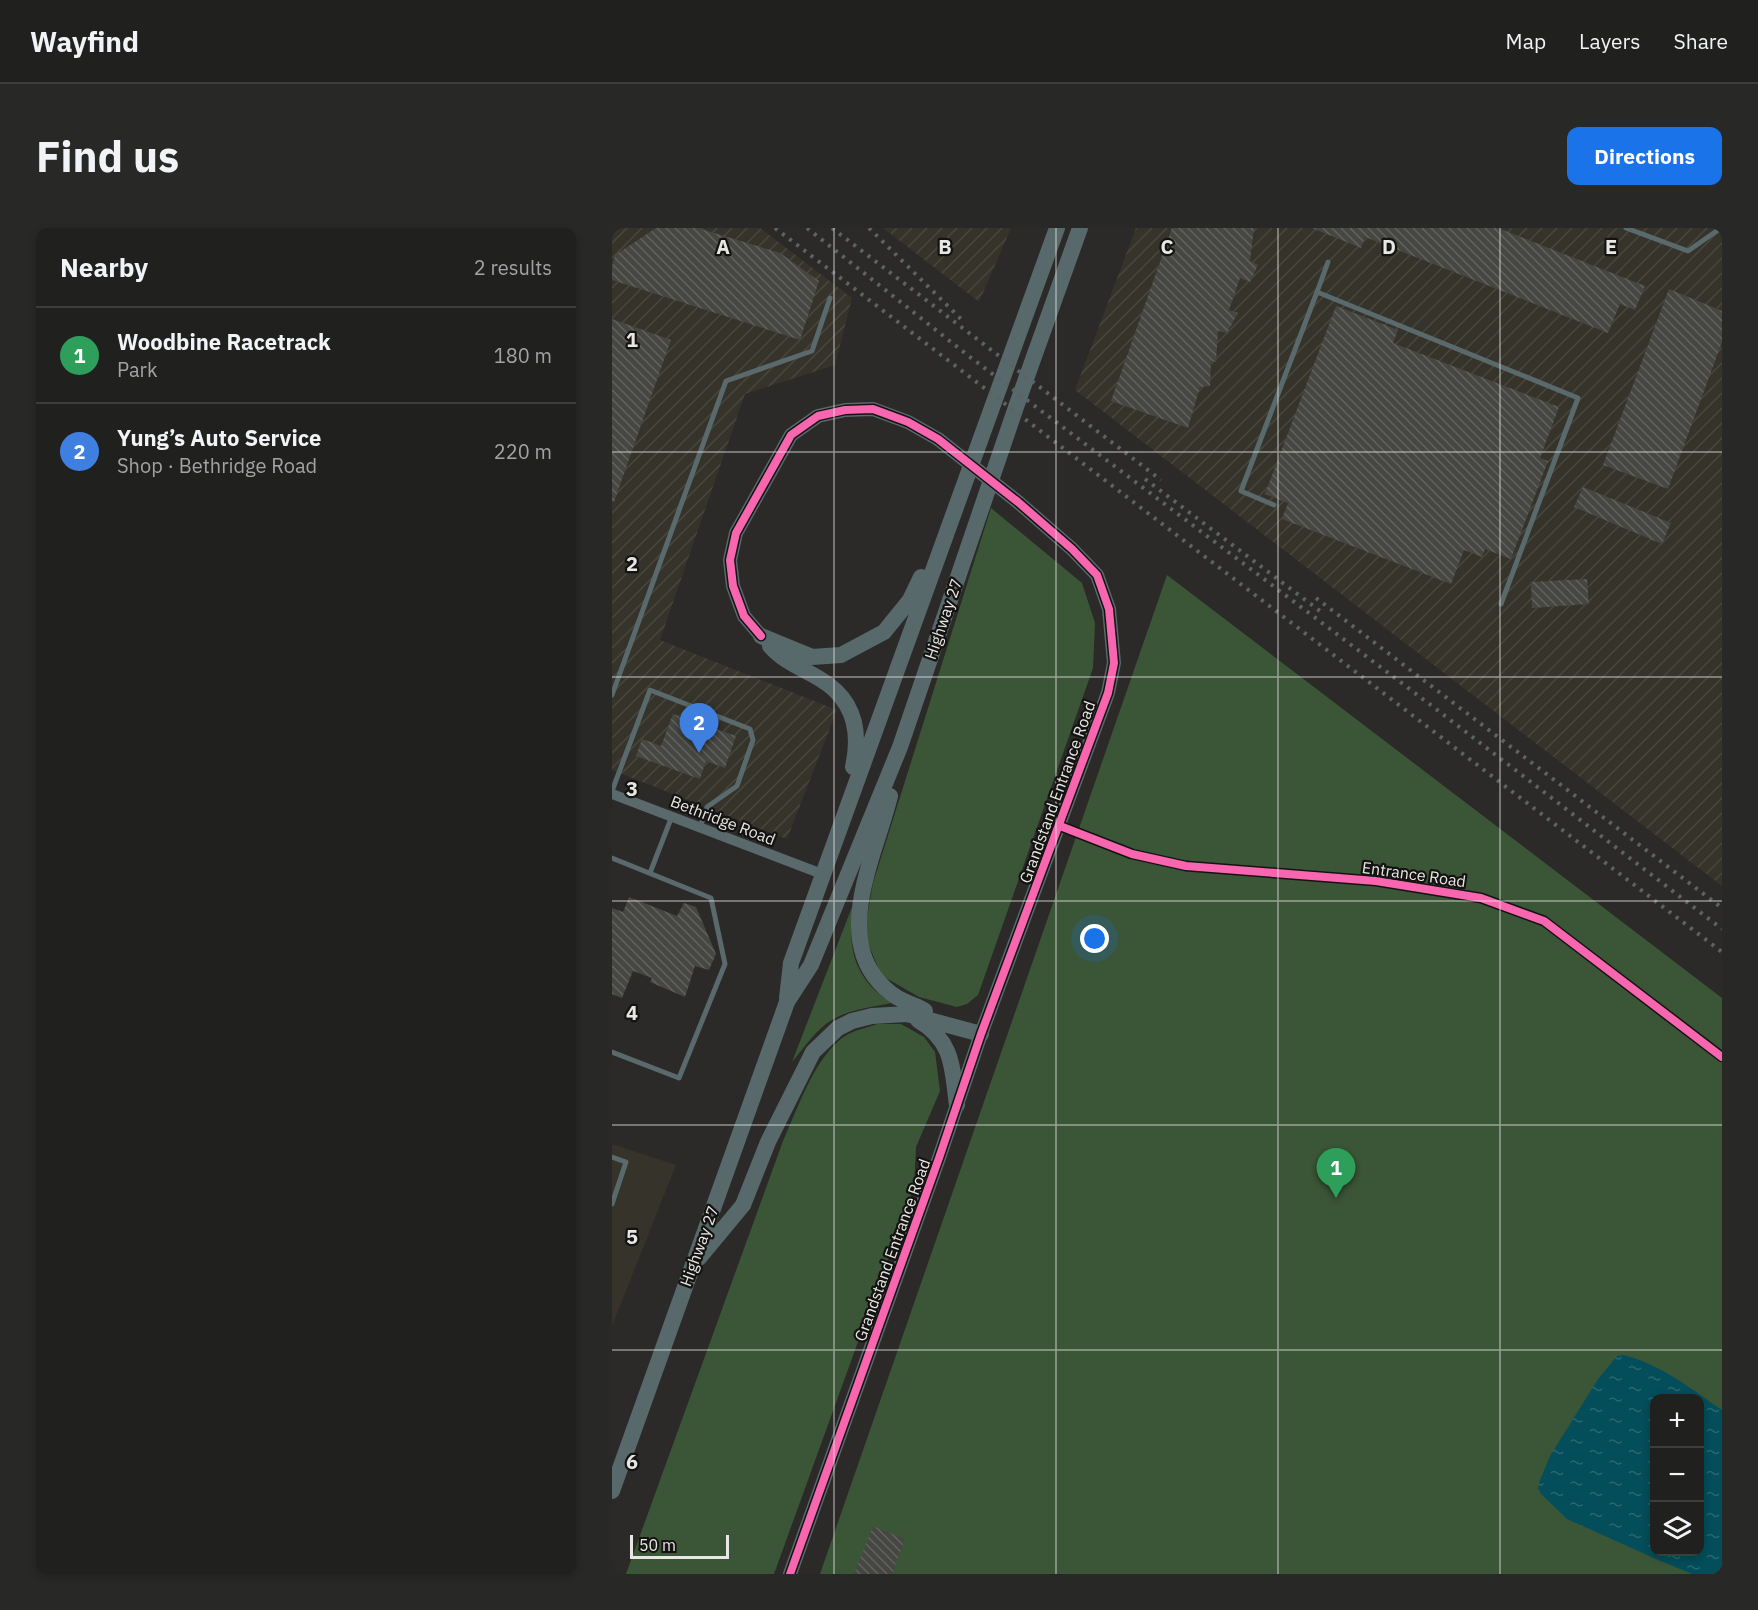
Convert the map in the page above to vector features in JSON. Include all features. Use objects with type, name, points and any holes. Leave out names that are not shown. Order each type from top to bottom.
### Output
[{"type":"main road","name":"Highway 27","points":[[787,1002],[791,963],[822,874],[1057,228]]},
{"type":"main road","name":"Highway 27","points":[[612,1491],[787,1002],[811,965],[900,747],[1016,406],[1080,228]]},
{"type":"main road","points":[[761,636],[812,657],[841,655],[884,632],[910,600],[958,504]]},
{"type":"main road","points":[[761,636],[780,658],[822,680],[840,694],[856,724],[857,748],[835,840]]},
{"type":"main road","points":[[900,747],[890,799],[868,866],[859,920],[861,947],[876,979],[887,990],[922,1009],[933,1021]]},
{"type":"main road","points":[[907,1014],[927,1025],[944,1043],[950,1055],[957,1105]]},
{"type":"main road","points":[[691,1268],[742,1205],[768,1142],[813,1052],[838,1028],[852,1021],[872,1016],[907,1014],[981,1034]]},
{"type":"street","name":"Grandstand Entrance Road","points":[[761,636],[744,616],[733,586],[730,560],[736,533],[791,435],[818,416],[845,410],[873,409],[908,423],[938,439],[1018,502],[1072,549],[1097,575],[1110,609],[1114,663],[1108,693],[981,1034],[790,1574]]},
{"type":"street","name":"Bethridge Road","points":[[612,792],[822,874]]},
{"type":"street","name":"Entrance Road","points":[[1060,826],[1132,854],[1185,866],[1376,881],[1481,898],[1544,921],[1722,1057]]},
{"type":"lane","points":[[1626,228],[1688,251],[1721,228]]},
{"type":"lane","points":[[1274,505],[1241,491],[1328,262]]},
{"type":"lane","points":[[1317,292],[1578,398],[1501,604]]},
{"type":"lane","points":[[612,695],[726,381],[812,351],[831,298]]},
{"type":"lane","points":[[612,792],[650,690],[750,729],[753,740],[737,786],[707,807],[700,827]]},
{"type":"lane","points":[[650,873],[672,816]]},
{"type":"lane","points":[[612,858],[711,898],[725,964],[679,1078],[612,1052]]},
{"type":"lane","points":[[612,1157],[626,1162],[612,1204]]},
{"type":"shaded area","points":[[612,228],[760,228],[852,298],[835,365],[745,394],[660,640],[837,710],[787,839],[612,770]]},
{"type":"shaded area","points":[[883,228],[1011,228],[979,302]]},
{"type":"shaded area","points":[[1136,228],[1722,228],[1722,886],[1075,390]]},
{"type":"shaded area","points":[[612,1144],[676,1165],[612,1326]]},
{"type":"green space","points":[[991,508],[1082,583],[1095,623],[1093,668],[978,995],[967,1004],[957,1007],[919,997],[881,975],[864,933],[873,883]]},
{"type":"green space","points":[[1167,575],[1722,998],[1722,1574],[820,1574]]},
{"type":"green space","points":[[852,907],[852,946],[858,967],[872,988],[892,1003],[854,1011],[832,1020],[815,1034],[792,1062]]},
{"type":"green space","points":[[877,1024],[901,1024],[924,1037],[935,1052],[940,1091],[916,1147],[914,1187],[774,1574],[626,1574],[783,1141],[801,1099],[816,1069],[834,1045],[849,1034]]},
{"type":"water","points":[[1623,1355],[1650,1364],[1699,1394],[1650,1394],[1650,1556],[1704,1556],[1704,1398],[1722,1410],[1722,1574],[1692,1574],[1658,1560],[1567,1519],[1541,1494],[1538,1488],[1550,1456],[1598,1379],[1617,1356]]},
{"type":"building","points":[[656,228],[698,228],[780,253],[819,281],[800,340],[612,280],[615,255]]},
{"type":"building","points":[[1172,228],[1254,228],[1250,261],[1258,265],[1250,282],[1240,278],[1229,310],[1238,313],[1227,333],[1218,331],[1216,362],[1211,361],[1210,386],[1200,387],[1188,428],[1111,401]]},
{"type":"building","points":[[1312,228],[1498,228],[1645,286],[1635,310],[1620,304],[1608,333],[1365,237],[1361,248]]},
{"type":"building","points":[[1669,289],[1722,311],[1722,342],[1668,489],[1603,465]]},
{"type":"building","points":[[1336,306],[1398,330],[1393,343],[1559,407],[1540,458],[1548,461],[1511,559],[1485,549],[1482,557],[1464,550],[1451,584],[1282,519],[1288,503],[1265,494]]},
{"type":"building","points":[[612,319],[671,340],[614,502],[612,502]]},
{"type":"building","points":[[1583,487],[1671,523],[1662,544],[1574,507]]},
{"type":"building","points":[[1587,579],[1589,604],[1532,608],[1531,582]]},
{"type":"building","points":[[673,714],[736,736],[725,768],[706,761],[700,779],[636,756],[642,739],[661,746]]},
{"type":"building","points":[[629,897],[677,916],[684,903],[696,907],[716,954],[709,970],[695,966],[685,997],[650,982],[652,978],[633,971],[622,998],[612,994],[612,908],[623,912]]},
{"type":"building","points":[[873,1526],[905,1539],[892,1574],[854,1574]]},
{"type":"railway","points":[[775,228],[1722,952]]},
{"type":"railway","points":[[807,228],[970,357],[1436,709],[1722,929]]},
{"type":"railway","points":[[832,228],[1161,480]]},
{"type":"railway","points":[[869,228],[961,319]]},
{"type":"railway","points":[[1145,479],[1320,611]]},
{"type":"railway","points":[[1316,598],[1722,908]]},
{"type":"cycle path","points":[[761,636],[744,616],[733,586],[730,560],[736,533],[791,435],[818,416],[845,410],[873,409],[908,422],[938,439],[1018,502],[1072,549],[1097,575],[1109,609],[1114,663],[1108,693],[981,1034],[790,1574]]},
{"type":"cycle path","points":[[1060,826],[1132,854],[1186,866],[1376,881],[1481,898],[1544,921],[1722,1057]]},
{"type":"place","name":"Yung’s Auto Service","points":[[699,753]]},
{"type":"place","name":"Woodbine Racetrack","points":[[1336,1198]]}]
